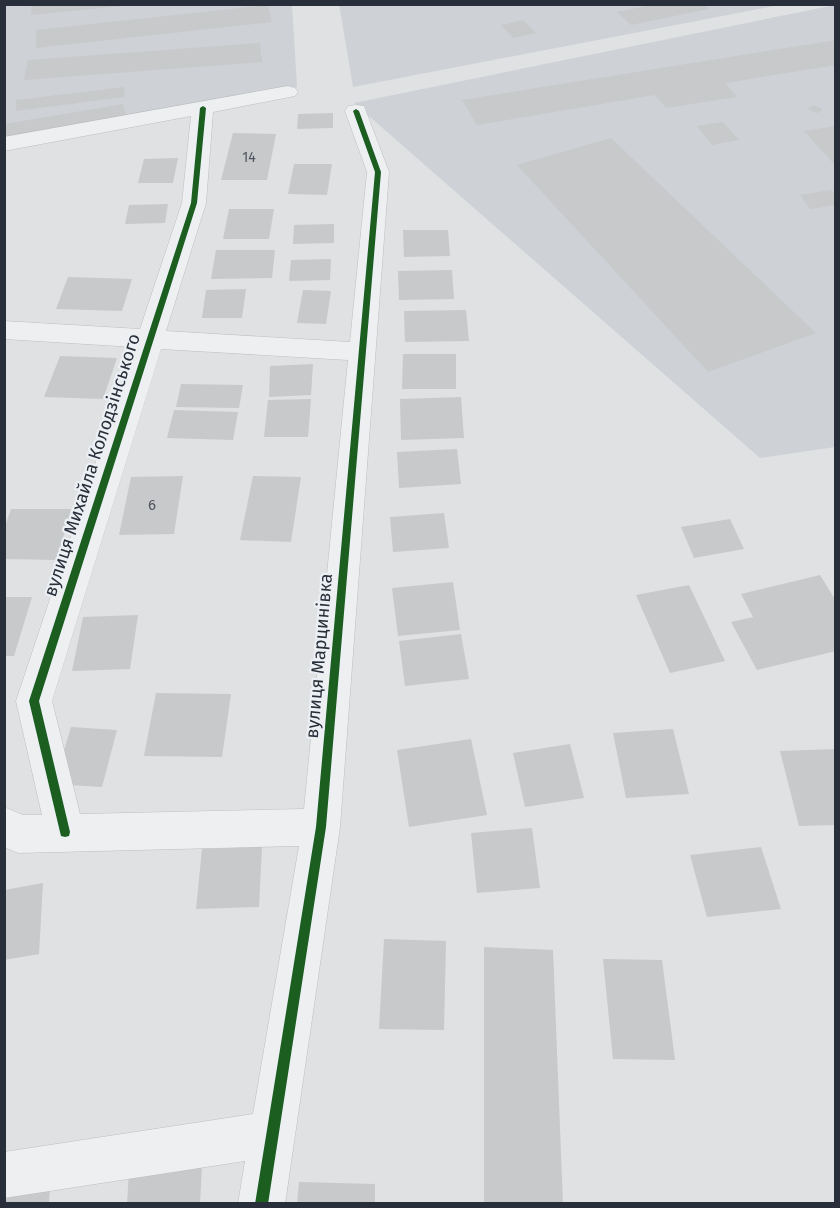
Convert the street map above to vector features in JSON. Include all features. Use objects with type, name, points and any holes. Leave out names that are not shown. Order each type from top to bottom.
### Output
[{"type":"street","points":[[4,144],[288,92]]},
{"type":"street","name":"вулиця Михайла Колодзінського","points":[[64,832],[34,700],[194,203],[203,108]]},
{"type":"street","name":"вулиця Марцинівка","points":[[261,1203],[270,1134],[321,827],[378,172],[356,111]]},
{"type":"street","points":[[4,330],[362,352]]},
{"type":"street","points":[[4,825],[18,834],[321,827]]},
{"type":"street","points":[[4,1175],[270,1134]]},
{"type":"shaded area","points":[[339,4],[779,5],[353,87]]},
{"type":"shaded area","points":[[5,5],[292,5],[297,87],[5,138]]},
{"type":"shaded area","points":[[835,5],[835,447],[760,458],[354,103]]},
{"type":"building","points":[[32,4],[122,4],[122,6],[31,15]]},
{"type":"building","points":[[656,4],[704,4],[709,9],[631,25],[617,12]]},
{"type":"building","points":[[268,5],[272,22],[36,48],[36,30]]},
{"type":"building","points":[[523,20],[536,33],[513,38],[501,25]]},
{"type":"building","points":[[836,40],[836,65],[725,83],[737,97],[666,108],[655,95],[477,125],[462,100]]},
{"type":"building","points":[[260,43],[262,62],[24,80],[28,60]]},
{"type":"building","points":[[124,87],[125,97],[16,111],[16,100]]},
{"type":"building","points":[[123,104],[127,120],[4,141],[4,124]]},
{"type":"building","points":[[813,105],[823,110],[817,113],[809,110],[808,108]]},
{"type":"building","points":[[333,113],[333,128],[297,129],[298,114]]},
{"type":"building","points":[[723,122],[739,140],[712,145],[697,126]]},
{"type":"building","points":[[836,126],[836,166],[804,131]]},
{"type":"building","points":[[233,133],[276,134],[267,180],[221,180]]},
{"type":"building","points":[[611,138],[816,333],[708,372],[517,165]]},
{"type":"building","points":[[178,158],[173,183],[138,183],[144,159]]},
{"type":"building","points":[[294,164],[332,164],[327,195],[288,194]]},
{"type":"building","points":[[831,190],[836,196],[836,205],[810,209],[800,195]]},
{"type":"building","points":[[168,204],[165,223],[125,224],[129,205]]},
{"type":"building","points":[[229,209],[274,209],[269,239],[223,239]]},
{"type":"building","points":[[334,224],[334,243],[293,244],[294,225]]},
{"type":"building","points":[[403,230],[448,230],[450,256],[404,257]]},
{"type":"building","points":[[216,250],[275,250],[272,278],[211,279]]},
{"type":"building","points":[[331,259],[330,280],[289,281],[291,260]]},
{"type":"building","points":[[452,270],[454,299],[399,300],[398,271]]},
{"type":"building","points":[[68,277],[132,279],[122,311],[56,309]]},
{"type":"building","points":[[246,289],[242,318],[202,318],[206,290]]},
{"type":"building","points":[[303,290],[331,291],[326,324],[297,323]]},
{"type":"building","points":[[466,310],[469,341],[405,342],[404,311]]},
{"type":"building","points":[[403,354],[456,354],[456,389],[402,389]]},
{"type":"building","points":[[60,356],[117,358],[103,399],[44,397]]},
{"type":"building","points":[[313,364],[311,395],[269,397],[270,366]]},
{"type":"building","points":[[181,384],[243,385],[239,408],[176,407]]},
{"type":"building","points":[[461,397],[464,438],[401,440],[400,399]]},
{"type":"building","points":[[311,399],[308,437],[264,437],[268,400]]},
{"type":"building","points":[[174,410],[238,412],[233,440],[167,438]]},
{"type":"building","points":[[457,449],[461,484],[399,488],[397,452]]},
{"type":"building","points":[[183,476],[174,534],[119,535],[131,477]]},
{"type":"building","points":[[253,476],[301,477],[291,542],[240,540]]},
{"type":"building","points":[[11,509],[71,509],[57,560],[4,559],[4,529]]},
{"type":"building","points":[[444,513],[449,548],[393,552],[390,517]]},
{"type":"building","points":[[730,519],[744,549],[694,558],[681,527]]},
{"type":"building","points":[[820,575],[836,601],[836,651],[757,670],[731,622],[753,617],[741,594]]},
{"type":"building","points":[[453,582],[460,630],[398,636],[392,588]]},
{"type":"building","points":[[689,585],[725,661],[670,673],[636,595]]},
{"type":"building","points":[[4,597],[32,597],[14,656],[4,656]]},
{"type":"building","points":[[138,615],[130,669],[72,671],[83,617]]},
{"type":"building","points":[[461,634],[469,679],[405,686],[399,641]]},
{"type":"building","points":[[156,693],[231,694],[222,757],[144,756]]},
{"type":"building","points":[[71,727],[117,730],[102,787],[54,784]]},
{"type":"building","points":[[673,729],[689,794],[626,798],[613,733]]},
{"type":"building","points":[[471,739],[487,815],[409,827],[397,750]]},
{"type":"building","points":[[570,744],[584,798],[525,807],[513,753]]},
{"type":"building","points":[[836,749],[836,825],[799,826],[780,751]]},
{"type":"building","points":[[532,828],[540,888],[477,893],[471,833]]},
{"type":"building","points":[[262,847],[259,907],[196,909],[202,849]]},
{"type":"building","points":[[761,847],[781,909],[707,917],[690,855]]},
{"type":"building","points":[[43,883],[39,954],[4,960],[4,890]]},
{"type":"building","points":[[384,939],[446,941],[444,1030],[379,1029]]},
{"type":"building","points":[[484,947],[553,950],[563,1204],[484,1204]]},
{"type":"building","points":[[603,959],[662,960],[675,1060],[613,1059]]},
{"type":"building","points":[[202,1166],[200,1204],[127,1204],[129,1172]]},
{"type":"building","points":[[299,1182],[375,1184],[375,1204],[297,1204]]},
{"type":"building","points":[[50,1187],[49,1204],[4,1204],[4,1196]]},
{"type":"cycle path","points":[[65,832],[34,701],[194,203],[203,108]]},
{"type":"cycle path","points":[[261,1204],[321,827],[378,172],[356,111]]}]
